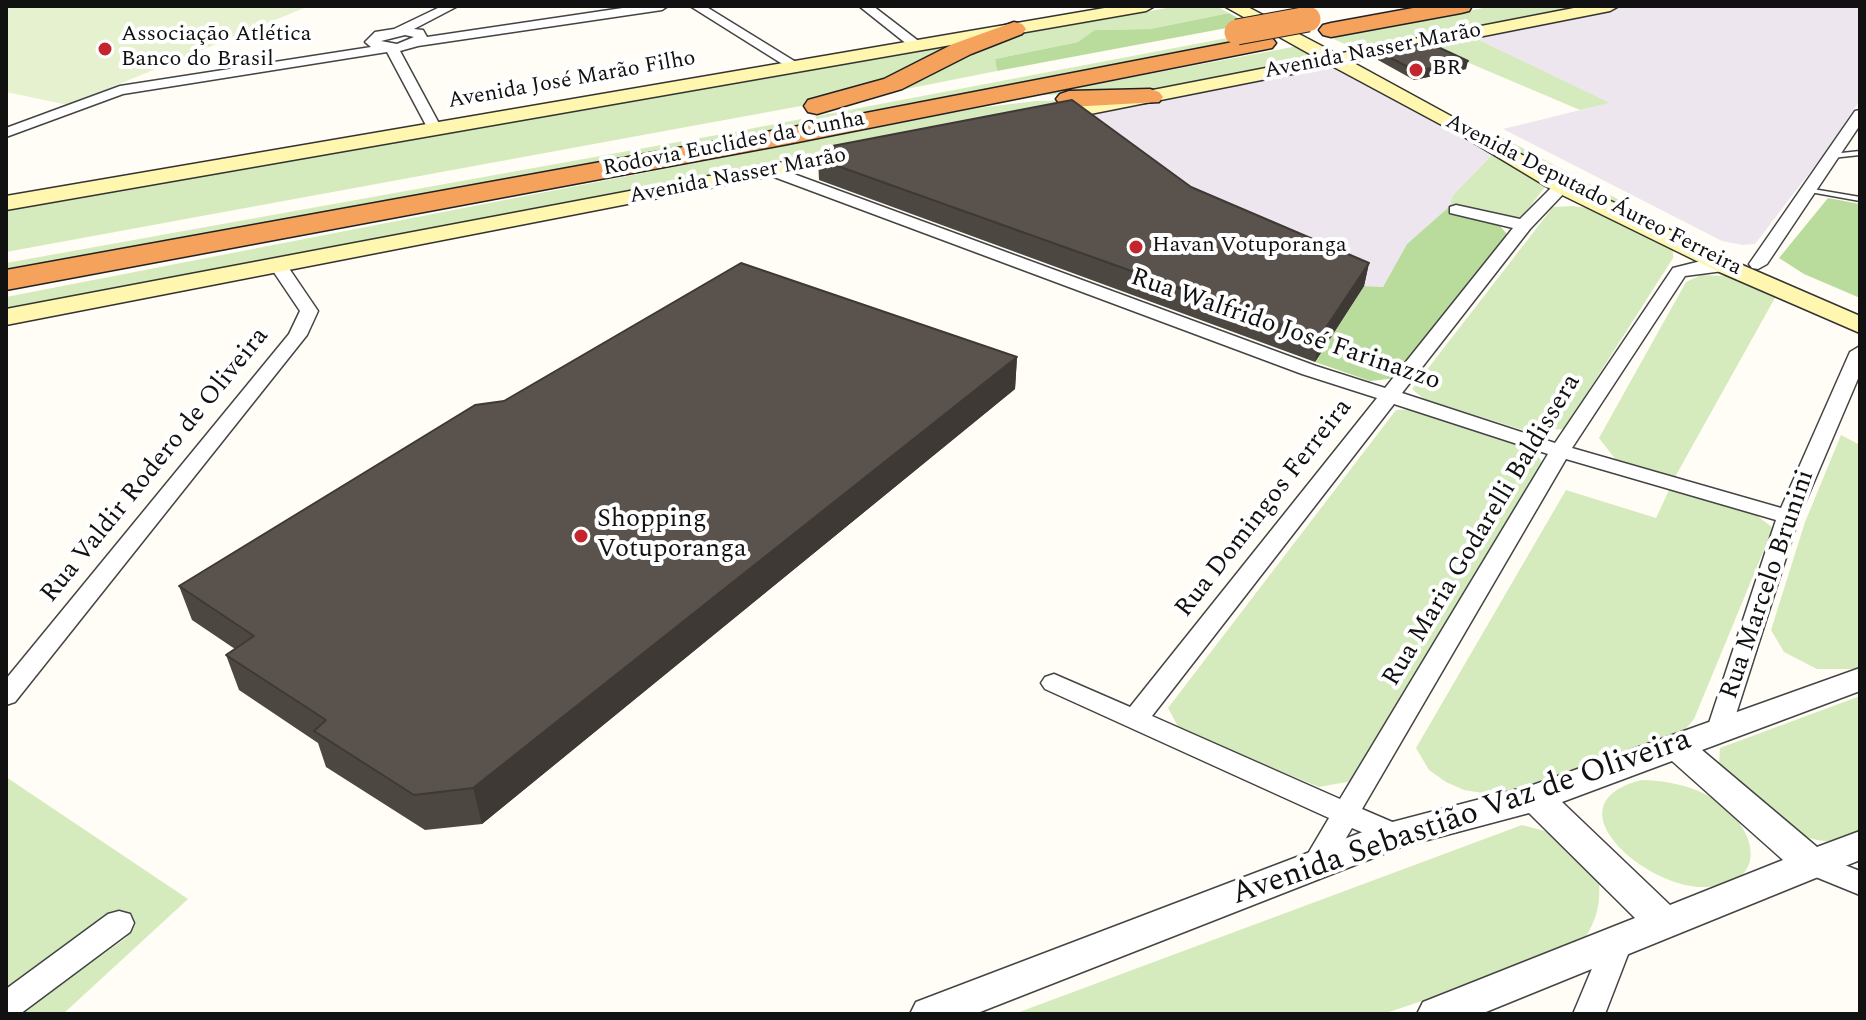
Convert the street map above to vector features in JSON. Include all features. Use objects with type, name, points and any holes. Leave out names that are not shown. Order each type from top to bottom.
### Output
[{"type":"highway","name":"Rodovia Euclides da Cunha","points":[[6,259],[726,129],[1235,19],[1308,19],[1379,6]]},
{"type":"highway","name":"Rodovia Euclides da Cunha","points":[[6,280],[1461,6]]},
{"type":"highway","points":[[726,129],[893,84],[962,49],[1014,29]]},
{"type":"highway","points":[[941,106],[1150,97]]},
{"type":"main road","name":"Avenida José Marão Filho","points":[[6,203],[1146,6]]},
{"type":"main road","name":"Avenida Deputado Áureo Ferreira","points":[[1268,6],[1483,132],[1562,186],[1725,266],[1860,325]]},
{"type":"main road","name":"Avenida Nasser Marão","points":[[1031,120],[1610,6]]},
{"type":"main road","name":"Avenida Deputado Áureo Ferreira","points":[[1235,19],[1329,59],[1758,264],[1860,306]]},
{"type":"main road","name":"Avenida Nasser Marão","points":[[6,317],[879,150]]},
{"type":"main road","points":[[1725,266],[1758,264]]},
{"type":"street","points":[[6,133],[99,97],[141,86],[394,49],[411,33],[452,6]]},
{"type":"street","points":[[435,129],[394,49],[374,44],[373,40],[411,33],[662,6]]},
{"type":"street","points":[[696,6],[797,67]]},
{"type":"street","points":[[865,6],[918,46]]},
{"type":"street","points":[[1758,264],[1858,122]]},
{"type":"street","name":"Rua Walfrido José Farinazzo","points":[[772,171],[1309,370],[1560,451],[1788,517]]},
{"type":"street","name":"Rua Domingos Ferreira","points":[[1135,719],[1524,225],[1562,186]]},
{"type":"street","points":[[1456,210],[1524,225]]},
{"type":"street","name":"Rua Valdir Rodero de Oliveira","points":[[6,696],[302,328],[309,311],[278,265]]},
{"type":"street","name":"Rua Maria Godarelli Baldissera","points":[[1317,862],[1560,451],[1679,272],[1697,267],[1725,266]]},
{"type":"street","name":"Rua Marcelo Brunini","points":[[1719,732],[1788,517],[1860,352]]},
{"type":"street","name":"Avenida Sebastião Vaz de Oliveira","points":[[930,1014],[1317,862],[1394,835],[1536,798],[1860,679]]},
{"type":"street","points":[[1054,683],[1394,835]]},
{"type":"street","points":[[1677,747],[1811,863],[1860,883]]},
{"type":"street","points":[[1536,798],[1664,923]]},
{"type":"street","points":[[1437,1014],[1860,845]]},
{"type":"street","points":[[6,1007],[119,923]]},
{"type":"street","points":[[1589,1014],[1617,944]]},
{"type":"lane","points":[[1832,156],[1860,153]]},
{"type":"lane","points":[[1810,190],[1860,199]]},
{"type":"shaded area","points":[[1625,6],[1860,6],[1860,100],[1824,154],[1755,244],[1722,241],[1503,129],[1609,103],[1475,38]]},
{"type":"shaded area","points":[[1325,66],[1338,68],[1494,153],[1453,195],[1449,207],[1407,244],[1383,287],[1364,286],[1067,118]]},
{"type":"green space","name":"Associação Atlética Banco do Brasil","points":[[6,6],[309,6],[68,105],[6,92]]},
{"type":"green space","points":[[1178,6],[1216,6],[1229,13],[1150,29],[1096,30],[1078,42],[995,59],[997,71],[896,91],[890,89],[1012,35]]},
{"type":"green space","points":[[1494,6],[1581,6],[1358,50],[1329,37]]},
{"type":"green space","points":[[1229,13],[1248,24],[997,71],[995,59],[1078,42],[1095,30],[1150,29]]},
{"type":"green space","points":[[1269,30],[1281,36],[6,277],[6,263],[728,133]]},
{"type":"green space","points":[[1475,38],[1610,103],[1580,110],[1429,46]]},
{"type":"green space","points":[[1298,46],[1313,55],[1310,59],[1137,93],[1038,95]]},
{"type":"green space","points":[[951,48],[929,63],[828,101],[6,252],[6,207]]},
{"type":"green space","points":[[1083,100],[1080,106],[6,313],[6,297],[978,108],[1036,101]]},
{"type":"green space","points":[[1496,136],[1707,247],[1697,247],[1489,139]]},
{"type":"green space","points":[[1494,153],[1544,180],[1545,187],[1522,217],[1509,219],[1449,207],[1453,195]]},
{"type":"green space","points":[[1828,198],[1860,204],[1860,298],[1804,274],[1779,258]]},
{"type":"green space","points":[[1449,207],[1455,215],[1500,226],[1507,234],[1397,378],[1370,381],[1315,362],[1364,286],[1383,287],[1407,244]]},
{"type":"green space","points":[[1553,207],[1604,210],[1673,248],[1673,258],[1564,429],[1526,431],[1424,399],[1412,389]]},
{"type":"green space","points":[[1701,275],[1729,276],[1776,296],[1675,477],[1616,460],[1599,438],[1686,282]]},
{"type":"green space","points":[[1416,409],[1532,448],[1542,462],[1352,781],[1319,787],[1180,730],[1168,708],[1396,410]]},
{"type":"green space","points":[[1841,435],[1860,445],[1860,669],[1817,669],[1784,652],[1771,630],[1805,522]]},
{"type":"green space","points":[[1670,488],[1755,514],[1773,528],[1694,719],[1685,730],[1526,789],[1496,795],[1464,790],[1429,770],[1416,748],[1566,490],[1656,518]]},
{"type":"green space","points":[[1860,696],[1860,835],[1827,841],[1794,832],[1719,764],[1720,748]]},
{"type":"green space","points":[[6,777],[188,899],[63,1014],[19,1014],[126,938],[135,925],[126,913],[20,983],[6,989]]},
{"type":"green space","points":[[1642,780],[1691,788],[1718,802],[1732,814],[1743,828],[1751,855],[1748,868],[1739,878],[1704,887],[1680,884],[1633,860],[1615,842],[1604,824],[1603,807],[1615,791]]},
{"type":"green space","points":[[1522,825],[1556,834],[1598,870],[1597,912],[1590,930],[1577,949],[1383,1014],[1014,1014]]},
{"type":"building","points":[[1427,42],[1468,61],[1416,71],[1379,52]]},
{"type":"building","name":"Havan Votuporanga","points":[[1072,100],[1191,187],[1369,263],[1319,338],[818,159],[827,147]]},
{"type":"building","name":"Shopping Votuporanga","points":[[741,263],[1017,357],[473,788],[414,795],[314,731],[326,720],[226,655],[254,636],[179,586],[475,405],[504,401]]},
{"type":"place","name":"Associação Atlética Banco do Brasil","points":[[105,49]]},
{"type":"place","name":"BR","points":[[1416,70]]},
{"type":"place","name":"Havan Votuporanga","points":[[1136,247]]},
{"type":"place","name":"Shopping Votuporanga","points":[[581,536]]}]
